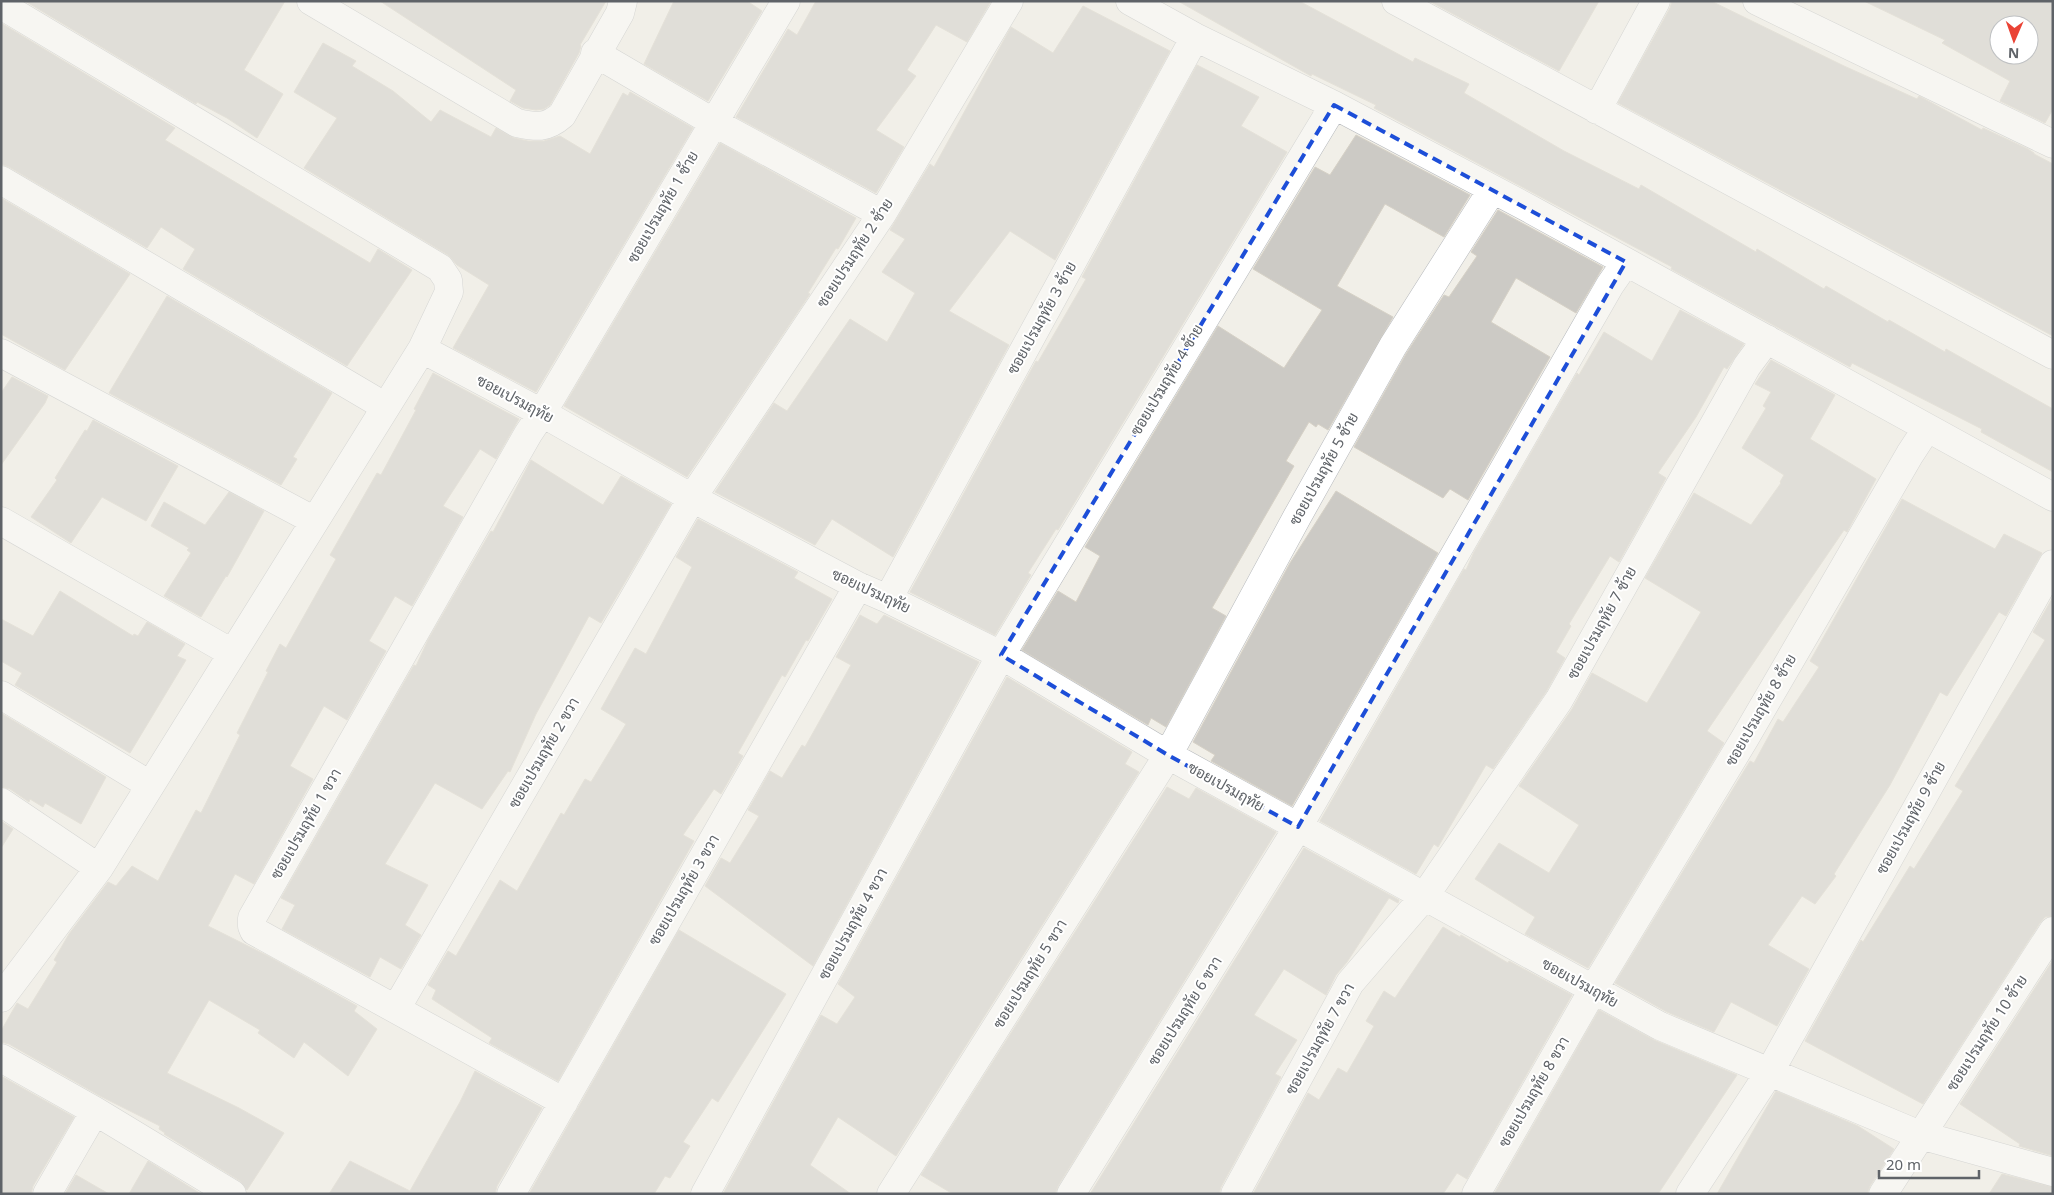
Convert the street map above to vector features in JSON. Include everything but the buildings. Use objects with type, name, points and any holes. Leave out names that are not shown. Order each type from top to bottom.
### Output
[{"type":"street","points":[[311,1],[517,123],[536,127],[552,124],[562,115],[595,53],[620,13],[623,1]]},
{"type":"street","name":"ซอยเปรมฤทัย 1 ซ้าย","points":[[542,413],[786,1]]},
{"type":"street","name":"ซอยเปรมฤทัย 2 ซ้าย","points":[[692,498],[882,214],[1009,1]]},
{"type":"street","points":[[1130,1],[1195,37],[1334,105],[1626,262],[2053,497]]},
{"type":"street","points":[[1396,1],[2053,355]]},
{"type":"street","points":[[1597,110],[1656,1]]},
{"type":"street","points":[[1757,1],[2053,144]]},
{"type":"street","points":[[1,5],[440,268],[448,280],[449,292],[422,349],[98,868],[1,998]]},
{"type":"street","name":"ซอยเปรมฤทัย 3 ซ้าย","points":[[888,599],[1195,37]]},
{"type":"street","points":[[595,53],[713,122],[882,214]]},
{"type":"street","name":"ซอยเปรมฤทัย 4 ซ้าย","points":[[1001,655],[1334,105]]},
{"type":"street","points":[[1,180],[386,407]]},
{"type":"street","name":"ซอยเปรมฤทัย 5 ซ้าย","points":[[1168,755],[1297,517],[1394,346],[1492,190]]},
{"type":"street","points":[[1298,827],[1600,302],[1626,262]]},
{"type":"street","name":"ซอยเปรมฤทัย 7 ซ้าย","points":[[1424,897],[1559,700],[1747,366],[1767,339]]},
{"type":"street","name":"ซอยเปรมฤทัย","points":[[422,349],[542,413],[692,498],[858,586],[1001,655],[1168,755],[1660,1026],[1920,1135],[2053,1172]]},
{"type":"street","points":[[1,353],[315,521]]},
{"type":"street","name":"ซอยเปรมฤทัย 1 ขวา","points":[[542,413],[528,434],[252,918],[252,926],[254,931],[564,1102]]},
{"type":"street","name":"ซอยเปรมฤทัย 8 ซ้าย","points":[[1593,990],[1745,738],[1927,428]]},
{"type":"street","name":"ซอยเปรมฤทัย 2 ขวา","points":[[396,1009],[692,498]]},
{"type":"street","points":[[1,521],[232,653]]},
{"type":"street","name":"ซอยเปรมฤทัย 9 ซ้าย","points":[[1690,1194],[1769,1073],[2053,564]]},
{"type":"street","name":"ซอยเปรมฤทัย 3 ขวา","points":[[511,1194],[858,586]]},
{"type":"street","name":"ซอยเปรมฤทัย 4 ขวา","points":[[705,1194],[1001,655]]},
{"type":"street","points":[[1,695],[150,785]]},
{"type":"street","name":"ซอยเปรมฤทัย 5 ขวา","points":[[891,1194],[1168,755]]},
{"type":"street","points":[[1,802],[98,868]]},
{"type":"street","name":"ซอยเปรมฤทัย 6 ขวา","points":[[1071,1194],[1298,827]]},
{"type":"street","name":"ซอยเปรมฤทัย 7 ขวา","points":[[1235,1194],[1350,983],[1424,897]]},
{"type":"street","name":"ซอยเปรมฤทัย 10 ซ้าย","points":[[1882,1194],[2053,931]]},
{"type":"street","name":"ซอยเปรมฤทัย 8 ขวา","points":[[1476,1194],[1593,990]]},
{"type":"street","points":[[1,1058],[95,1111],[227,1193]]},
{"type":"street","points":[[46,1194],[95,1111]]},
{"type":"highlighted area","points":[[1334,105],[1626,262],[1298,827],[1168,755],[1001,655]]}]
